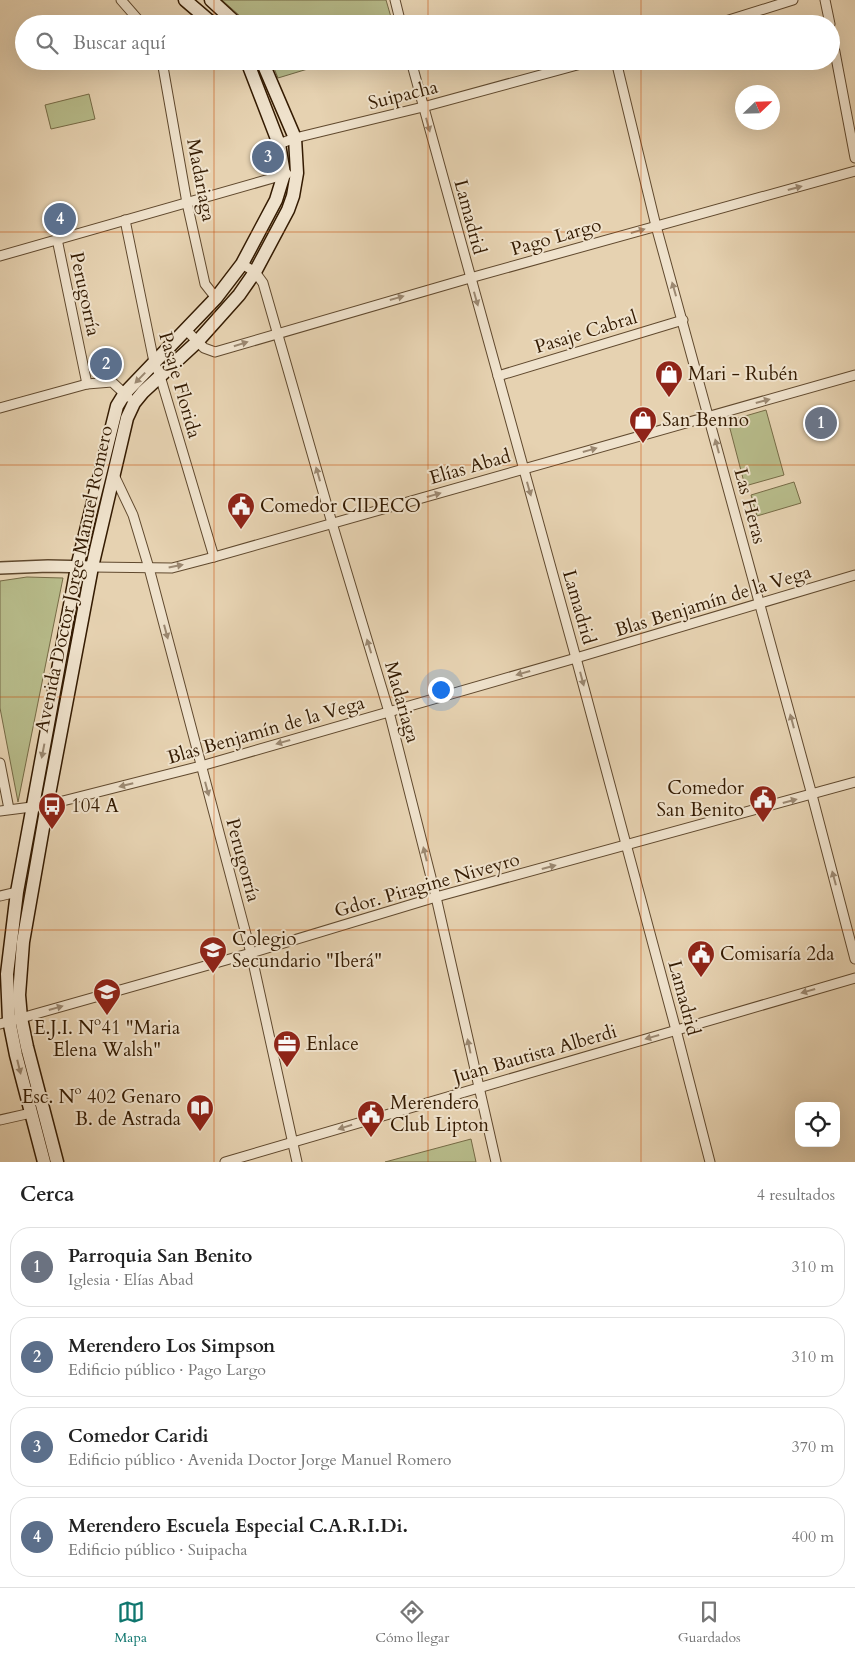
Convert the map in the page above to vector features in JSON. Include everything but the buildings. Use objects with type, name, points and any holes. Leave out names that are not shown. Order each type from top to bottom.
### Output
[{"type":"main road","points":[[184,0],[202,15]]},
{"type":"main road","points":[[211,0],[223,15]]},
{"type":"main road","name":"Avenida Doctor Jorge Manuel Romero","points":[[44,1162],[16,1054],[4,975],[32,806],[77,567],[111,422],[117,406],[125,393],[187,331],[216,298],[242,264],[276,200],[284,174],[279,144],[250,70]]},
{"type":"main road","name":"Avenida Doctor Jorge Manuel Romero","points":[[10,1021],[19,995],[23,942],[92,568],[127,418],[134,403],[143,392],[197,342],[256,272],[288,210],[293,196],[297,173],[294,138],[266,70]]},
{"type":"main road","name":"Avenida Doctor Jorge Manuel Romero","points":[[10,1021],[27,1047],[57,1162]]},
{"type":"street","points":[[121,0],[134,15]]},
{"type":"street","points":[[395,0],[399,15]]},
{"type":"street","points":[[745,15],[793,0]]},
{"type":"street","points":[[825,0],[828,15]]},
{"type":"street","name":"Madariaga","points":[[165,70],[188,202],[205,284],[216,298]]},
{"type":"street","name":"Lamadrid","points":[[413,70],[576,658],[710,1162]]},
{"type":"street","name":"Suipacha","points":[[279,144],[294,138],[423,107],[559,70]]},
{"type":"street","name":"Las Heras","points":[[618,70],[656,226],[760,603],[855,959]]},
{"type":"street","points":[[838,70],[855,158]]},
{"type":"street","name":"Pago Largo","points":[[187,331],[204,348],[215,352],[470,278],[855,171]]},
{"type":"street","points":[[0,256],[284,174],[297,173]]},
{"type":"street","name":"Pasaje Florida","points":[[125,220],[154,362],[160,376],[214,557]]},
{"type":"street","name":"Perugorría","points":[[57,239],[87,384]]},
{"type":"street","points":[[242,264],[256,272]]},
{"type":"street","name":"Madariaga","points":[[256,272],[263,283],[389,712],[436,897],[496,1162]]},
{"type":"street","name":"Pasaje Cabral","points":[[498,376],[683,320]]},
{"type":"street","name":"Elías Abad","points":[[0,568],[48,566],[172,568],[855,375]]},
{"type":"street","points":[[0,408],[87,384],[112,382],[134,403]]},
{"type":"street","name":"Perugorría","points":[[114,474],[133,515],[149,568],[251,953],[297,1162]]},
{"type":"street","name":"Blas Benjamín de la Vega","points":[[4,810],[47,805],[201,766],[855,575]]},
{"type":"street","points":[[0,763],[4,810]]},
{"type":"street","name":"Gdor. Piragine Niveyro","points":[[10,1021],[251,953],[436,897],[855,782]]},
{"type":"street","points":[[0,896],[17,892]]},
{"type":"street","name":"Juan Bautista Alberdi","points":[[225,1162],[855,978]]},
{"type":"street","points":[[0,1120],[31,1113]]},
{"type":"green space","points":[[222,0],[386,0],[390,15],[239,15]]},
{"type":"green space","points":[[275,70],[304,70],[278,78]]},
{"type":"green space","points":[[89,94],[95,119],[51,129],[45,105]]},
{"type":"green space","points":[[766,410],[784,475],[745,486],[728,421]]},
{"type":"green space","points":[[794,482],[801,503],[757,516],[751,495]]},
{"type":"green space","points":[[27,577],[63,578],[18,802],[0,708],[0,581]]},
{"type":"green space","points":[[471,1139],[476,1162],[385,1162]]},
{"type":"place","name":"Comedor Caridi","points":[[268,157]]},
{"type":"place","name":"Merendero Escuela Especial C.A.R.I.Di.","points":[[60,219]]},
{"type":"place","name":"Merendero Los Simpson","points":[[106,364]]},
{"type":"place","name":"Mari - Rubén","points":[[669,398]]},
{"type":"place","name":"Parroquia San Benito","points":[[821,423]]},
{"type":"place","name":"San Benno","points":[[643,444]]},
{"type":"place","name":"Comedor CIDECO","points":[[241,530]]},
{"type":"place","name":"Comedor San Benito","points":[[763,823]]},
{"type":"place","name":"104 A","points":[[52,830]]},
{"type":"place","name":"Colegio Secundario \"Iberá\"","points":[[213,974]]},
{"type":"place","name":"Comisaría 2da","points":[[701,978]]},
{"type":"place","name":"E.J.I. Nº41 \"Maria Elena Walsh\"","points":[[107,1016]]},
{"type":"place","name":"Enlace","points":[[287,1068]]},
{"type":"place","name":"Esc. Nº 402 Genaro B. de Astrada","points":[[200,1132]]},
{"type":"place","name":"Merendero Club Lipton","points":[[371,1138]]}]
